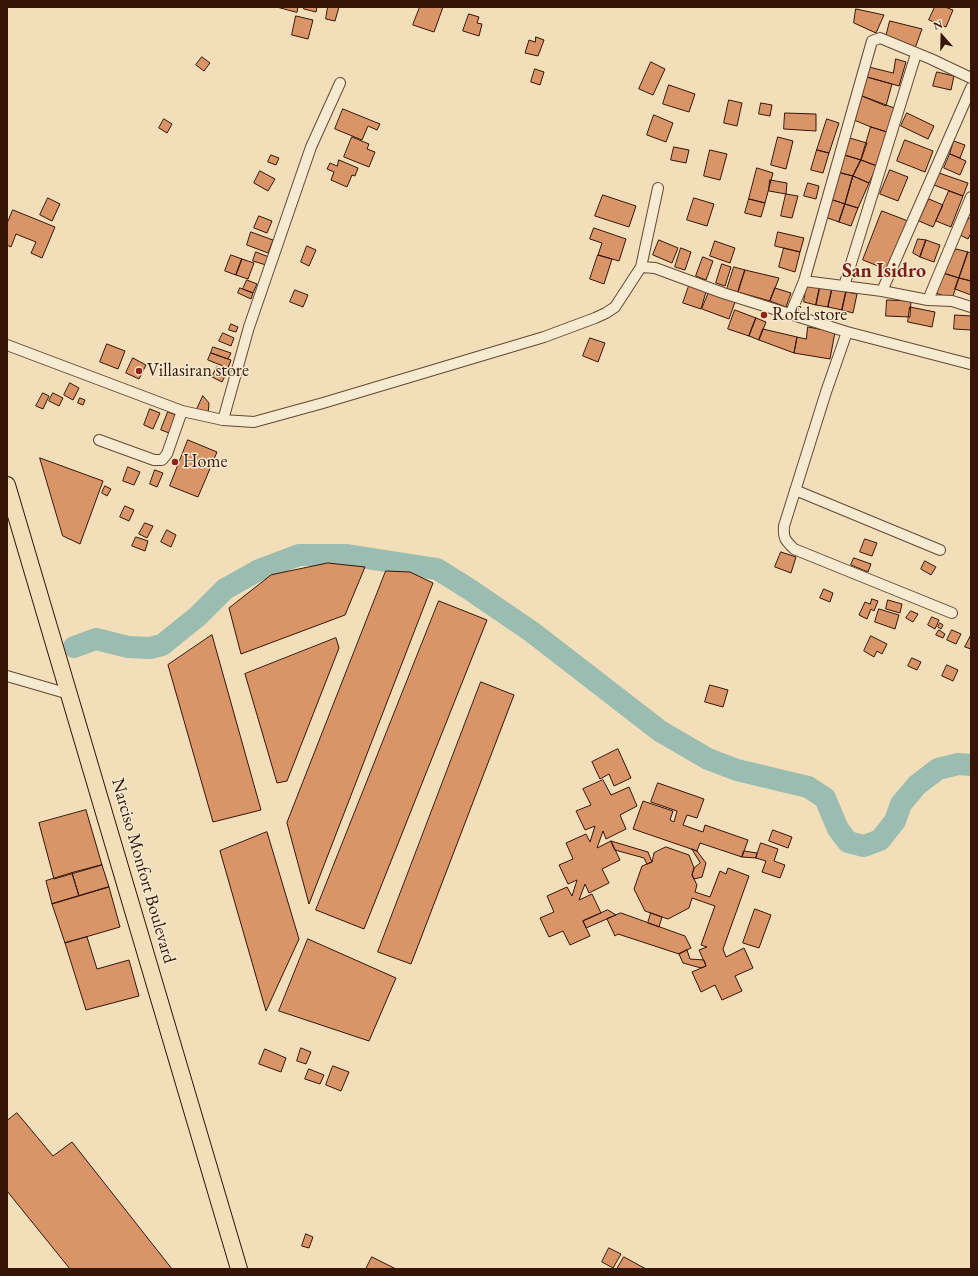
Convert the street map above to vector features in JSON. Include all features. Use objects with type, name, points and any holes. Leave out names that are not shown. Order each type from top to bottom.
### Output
[{"type":"main road","name":"Narciso Monfort Boulevard","points":[[7,485],[239,1269]]},
{"type":"street","points":[[790,315],[804,281],[872,42],[880,38],[971,78]]},
{"type":"street","points":[[844,286],[916,54]]},
{"type":"street","points":[[223,420],[250,327],[311,147],[340,83]]},
{"type":"street","points":[[882,291],[971,88]]},
{"type":"street","points":[[7,345],[182,411],[223,420],[254,422],[324,403],[544,337],[606,313],[615,307],[641,267],[658,188]]},
{"type":"street","points":[[928,300],[971,197]]},
{"type":"street","points":[[641,267],[655,268],[723,293],[847,332],[970,364]]},
{"type":"street","points":[[804,281],[882,291],[928,300],[952,302],[971,307]]},
{"type":"street","points":[[847,332],[795,490],[784,526],[783,535],[786,541],[794,549],[952,613]]},
{"type":"street","points":[[99,440],[154,460],[162,460],[168,454],[182,411]]},
{"type":"street","points":[[795,490],[940,550]]},
{"type":"street","points":[[7,676],[69,694]]},
{"type":"building","points":[[277,7],[298,7],[297,12]]},
{"type":"building","points":[[304,7],[317,7],[316,12],[304,9]]},
{"type":"building","points":[[328,7],[339,7],[335,21],[326,19]]},
{"type":"building","points":[[420,7],[443,7],[434,32],[413,25]]},
{"type":"building","points":[[935,7],[945,7],[953,10],[946,27],[929,20]]},
{"type":"building","points":[[856,9],[884,15],[876,33],[854,23]]},
{"type":"building","points":[[469,14],[479,17],[477,23],[482,24],[479,36],[463,31]]},
{"type":"building","points":[[296,16],[313,20],[308,39],[292,35]]},
{"type":"building","points":[[890,21],[922,29],[914,51],[886,37]]},
{"type":"building","points":[[536,37],[544,40],[538,56],[525,53],[529,40],[535,42]]},
{"type":"building","points":[[202,57],[210,63],[204,71],[196,65]]},
{"type":"building","points":[[896,59],[906,62],[899,86],[867,77],[869,67],[893,73]]},
{"type":"building","points":[[651,62],[665,69],[653,95],[639,89]]},
{"type":"building","points":[[535,69],[544,72],[540,85],[531,82]]},
{"type":"building","points":[[937,72],[954,76],[951,90],[933,86]]},
{"type":"building","points":[[867,77],[892,84],[886,106],[862,96]]},
{"type":"building","points":[[669,85],[695,94],[689,112],[663,104]]},
{"type":"building","points":[[862,96],[897,109],[887,132],[854,120]]},
{"type":"building","points":[[729,100],[742,103],[737,126],[724,123]]},
{"type":"building","points":[[761,103],[772,105],[770,116],[759,114]]},
{"type":"building","points":[[343,109],[380,124],[377,130],[368,126],[362,140],[335,129]]},
{"type":"building","points":[[785,113],[816,114],[816,131],[784,129]]},
{"type":"building","points":[[907,113],[934,126],[928,139],[901,126]]},
{"type":"building","points":[[654,115],[673,123],[666,142],[647,135]]},
{"type":"building","points":[[164,119],[172,124],[167,133],[159,128]]},
{"type":"building","points":[[827,119],[839,123],[829,153],[817,150]]},
{"type":"building","points":[[871,127],[887,132],[877,166],[861,160]]},
{"type":"building","points":[[352,137],[369,144],[367,149],[375,152],[369,167],[344,157]]},
{"type":"building","points":[[778,137],[793,141],[786,169],[771,165]]},
{"type":"building","points":[[846,137],[867,143],[861,160],[841,154]]},
{"type":"building","points":[[905,140],[933,151],[925,172],[897,161]]},
{"type":"building","points":[[954,141],[965,145],[960,158],[950,154]]},
{"type":"building","points":[[674,147],[689,150],[686,163],[671,160]]},
{"type":"building","points":[[710,150],[727,154],[720,180],[704,176]]},
{"type":"building","points":[[817,150],[829,153],[823,173],[811,170]]},
{"type":"building","points":[[841,154],[861,160],[853,176],[837,172]]},
{"type":"building","points":[[950,154],[966,161],[960,175],[944,168]]},
{"type":"building","points":[[271,155],[279,158],[276,165],[268,162]]},
{"type":"building","points":[[339,160],[358,168],[355,176],[352,175],[347,187],[331,180],[334,172],[327,169],[330,163],[337,166]]},
{"type":"building","points":[[861,160],[877,166],[869,183],[853,176]]},
{"type":"building","points":[[757,168],[773,173],[765,203],[749,199]]},
{"type":"building","points":[[890,170],[908,177],[898,201],[880,194]]},
{"type":"building","points":[[260,171],[275,179],[268,191],[254,183]]},
{"type":"building","points":[[837,172],[853,176],[845,204],[830,199]]},
{"type":"building","points":[[939,173],[968,183],[963,196],[934,185]]},
{"type":"building","points":[[853,176],[869,183],[858,208],[845,204]]},
{"type":"building","points":[[770,180],[787,183],[786,194],[769,191]]},
{"type":"building","points":[[808,183],[819,186],[816,199],[804,196]]},
{"type":"building","points":[[949,191],[963,196],[951,227],[936,221]]},
{"type":"building","points":[[786,194],[798,196],[792,218],[781,216]]},
{"type":"building","points":[[603,195],[636,206],[629,227],[595,216]]},
{"type":"building","points":[[48,198],[60,204],[52,221],[40,215]]},
{"type":"building","points":[[694,198],[714,204],[707,226],[687,220]]},
{"type":"building","points":[[749,199],[765,203],[761,217],[745,213]]},
{"type":"building","points":[[830,199],[845,204],[839,222],[825,217]]},
{"type":"building","points":[[929,199],[943,205],[933,227],[919,221]]},
{"type":"building","points":[[845,204],[858,208],[851,226],[839,222]]},
{"type":"building","points":[[13,210],[55,227],[42,258],[31,253],[36,242],[16,234],[11,247],[7,245],[7,224]]},
{"type":"building","points":[[882,211],[908,221],[888,270],[863,260]]},
{"type":"building","points":[[259,216],[272,221],[267,233],[254,228]]},
{"type":"building","points":[[969,218],[971,219],[971,233],[968,239],[960,235]]},
{"type":"building","points":[[594,228],[626,239],[619,261],[598,255],[602,243],[590,239]]},
{"type":"building","points":[[251,232],[273,240],[268,253],[247,245]]},
{"type":"building","points":[[778,232],[804,238],[800,252],[775,246]]},
{"type":"building","points":[[918,239],[926,240],[920,257],[913,253]]},
{"type":"building","points":[[659,240],[678,248],[672,263],[653,255]]},
{"type":"building","points":[[926,240],[940,245],[934,262],[920,257]]},
{"type":"building","points":[[715,241],[735,248],[730,263],[710,256]]},
{"type":"building","points":[[307,246],[316,250],[309,266],[301,262]]},
{"type":"building","points":[[681,248],[691,252],[685,270],[675,267]]},
{"type":"building","points":[[784,248],[800,252],[795,272],[779,267]]},
{"type":"building","points":[[956,249],[968,252],[959,278],[943,273]]},
{"type":"building","points":[[256,252],[269,257],[266,265],[253,261]]},
{"type":"building","points":[[968,252],[971,253],[971,281],[959,278]]},
{"type":"building","points":[[231,255],[242,259],[236,275],[225,271]]},
{"type":"building","points":[[598,255],[612,259],[604,284],[590,279]]},
{"type":"building","points":[[703,257],[713,261],[706,280],[696,276]]},
{"type":"building","points":[[242,259],[254,263],[248,279],[236,275]]},
{"type":"building","points":[[722,264],[731,267],[725,286],[716,283]]},
{"type":"building","points":[[734,267],[745,270],[738,292],[727,289]]},
{"type":"building","points":[[745,270],[779,278],[770,301],[738,292]]},
{"type":"building","points":[[943,273],[959,278],[952,299],[936,293]]},
{"type":"building","points":[[959,278],[971,281],[971,295],[955,289]]},
{"type":"building","points":[[247,280],[257,284],[253,293],[243,289]]},
{"type":"building","points":[[807,283],[820,286],[816,305],[804,302]]},
{"type":"building","points":[[689,286],[706,292],[701,309],[683,303]]},
{"type":"building","points":[[820,286],[832,289],[828,307],[816,305]]},
{"type":"building","points":[[240,288],[253,293],[251,299],[238,293]]},
{"type":"building","points":[[775,288],[791,293],[786,307],[770,301]]},
{"type":"building","points":[[832,289],[846,292],[842,310],[828,307]]},
{"type":"building","points":[[295,290],[308,295],[303,307],[290,302]]},
{"type":"building","points":[[709,292],[735,302],[729,319],[702,309]]},
{"type":"building","points":[[846,292],[857,294],[853,313],[842,310]]},
{"type":"building","points":[[887,300],[911,301],[910,317],[886,316]]},
{"type":"building","points":[[910,307],[935,312],[932,327],[908,322]]},
{"type":"building","points":[[735,310],[756,318],[749,336],[728,329]]},
{"type":"building","points":[[955,315],[971,316],[971,330],[954,329]]},
{"type":"building","points":[[756,318],[766,322],[759,340],[749,336]]},
{"type":"building","points":[[231,324],[238,327],[236,332],[229,330]]},
{"type":"building","points":[[808,327],[835,332],[830,359],[794,353],[797,337],[806,339]]},
{"type":"building","points":[[763,329],[797,337],[794,353],[759,340]]},
{"type":"building","points":[[223,333],[234,338],[231,346],[219,341]]},
{"type":"building","points":[[590,338],[605,343],[598,362],[583,356]]},
{"type":"building","points":[[107,344],[125,351],[118,369],[100,362]]},
{"type":"building","points":[[213,347],[231,353],[228,359],[211,353]]},
{"type":"building","points":[[211,353],[231,360],[228,368],[208,360]]},
{"type":"building","points":[[133,358],[146,365],[139,379],[126,373]]},
{"type":"building","points":[[217,367],[227,372],[222,382],[212,377]]},
{"type":"building","points":[[70,383],[79,388],[73,400],[64,395]]},
{"type":"building","points":[[43,393],[49,396],[43,409],[36,406]]},
{"type":"building","points":[[53,393],[63,398],[59,406],[49,401]]},
{"type":"building","points":[[203,396],[209,403],[208,414],[197,409]]},
{"type":"building","points":[[80,398],[85,400],[83,405],[78,403]]},
{"type":"building","points":[[150,409],[160,413],[153,429],[144,425]]},
{"type":"building","points":[[168,412],[179,416],[172,434],[161,430]]},
{"type":"building","points":[[188,440],[217,452],[198,497],[170,486]]},
{"type":"building","points":[[40,458],[103,481],[80,544],[63,536]]},
{"type":"building","points":[[128,467],[140,472],[134,485],[123,481]]},
{"type":"building","points":[[155,470],[163,473],[157,487],[150,484]]},
{"type":"building","points":[[105,486],[111,489],[107,496],[102,493]]},
{"type":"building","points":[[125,506],[134,510],[129,521],[120,517]]},
{"type":"building","points":[[145,523],[153,526],[147,538],[139,534]]},
{"type":"building","points":[[167,530],[176,535],[171,547],[161,542]]},
{"type":"building","points":[[136,537],[148,541],[145,551],[132,546]]},
{"type":"building","points":[[865,539],[877,543],[872,556],[860,552]]},
{"type":"building","points":[[781,552],[796,557],[791,573],[775,567]]},
{"type":"building","points":[[854,558],[871,564],[868,572],[851,565]]},
{"type":"building","points":[[925,561],[936,567],[931,575],[921,569]]},
{"type":"building","points":[[328,563],[365,567],[345,615],[241,654],[229,608],[271,575]]},
{"type":"building","points":[[386,571],[410,572],[433,583],[309,904],[287,823]]},
{"type":"building","points":[[824,589],[833,593],[830,602],[820,598]]},
{"type":"building","points":[[872,599],[878,601],[874,611],[871,609],[867,619],[859,615],[865,602],[870,604]]},
{"type":"building","points":[[888,600],[902,604],[900,613],[886,609]]},
{"type":"building","points":[[439,601],[487,620],[364,929],[316,910]]},
{"type":"building","points":[[879,609],[899,615],[895,629],[875,622]]},
{"type":"building","points":[[911,611],[918,614],[913,622],[906,618]]},
{"type":"building","points":[[932,617],[939,620],[935,629],[928,625]]},
{"type":"building","points":[[940,623],[943,625],[941,629],[938,627]]},
{"type":"building","points":[[939,630],[945,634],[943,638],[936,635]]},
{"type":"building","points":[[952,630],[961,634],[956,644],[947,640]]},
{"type":"building","points":[[212,635],[261,810],[213,822],[168,665]]},
{"type":"building","points":[[971,635],[971,649],[965,647]]},
{"type":"building","points":[[871,636],[887,644],[882,654],[877,651],[874,657],[864,651]]},
{"type":"building","points":[[336,638],[339,648],[287,781],[277,783],[245,674]]},
{"type":"building","points":[[912,658],[921,662],[917,670],[908,666]]},
{"type":"building","points":[[947,665],[958,670],[953,681],[942,676]]},
{"type":"building","points":[[481,682],[514,695],[411,964],[378,952]]},
{"type":"building","points":[[710,685],[728,690],[723,707],[705,702]]},
{"type":"building","points":[[618,749],[631,778],[614,786],[609,774],[600,779],[592,762]]},
{"type":"building","points":[[603,780],[611,795],[629,787],[637,806],[620,815],[626,829],[606,839],[603,831],[597,848],[611,841],[620,860],[602,869],[609,883],[589,893],[585,884],[579,900],[592,894],[601,913],[583,921],[590,936],[570,945],[563,931],[549,937],[540,918],[554,912],[547,896],[567,887],[572,896],[577,880],[568,884],[559,865],[573,859],[566,843],[586,834],[590,842],[595,826],[585,830],[576,811],[591,805],[583,789]]},
{"type":"building","points":[[658,783],[704,799],[697,818],[687,815],[683,825],[703,832],[705,825],[748,840],[742,857],[700,843],[697,851],[633,829],[643,801],[673,811],[670,820],[674,822],[677,811],[651,802]]},
{"type":"building","points":[[86,810],[102,865],[54,879],[39,823]]},
{"type":"building","points":[[773,830],[792,837],[788,848],[769,841]]},
{"type":"building","points":[[267,832],[299,939],[266,1011],[220,851]]},
{"type":"building","points":[[611,841],[648,852],[652,862],[647,864],[644,858],[615,850]]},
{"type":"building","points":[[761,843],[778,849],[774,861],[785,865],[780,878],[762,872],[766,861],[756,858]]},
{"type":"building","points":[[666,847],[689,855],[694,868],[692,875],[697,885],[695,892],[710,897],[720,871],[726,874],[728,868],[749,876],[723,949],[726,957],[744,948],[753,968],[735,976],[742,991],[722,1000],[715,985],[701,992],[692,972],[706,966],[699,950],[707,947],[701,945],[715,906],[692,898],[689,908],[668,919],[645,911],[634,889],[642,866],[652,862],[654,853]]},
{"type":"building","points":[[692,849],[697,851],[706,863],[702,877],[694,879],[692,875],[694,868],[700,863]]},
{"type":"building","points":[[744,851],[757,853],[756,858],[742,857]]},
{"type":"building","points":[[102,865],[109,887],[79,896],[72,873]]},
{"type":"building","points":[[72,873],[79,896],[52,904],[46,881]]},
{"type":"building","points":[[109,887],[120,927],[65,943],[52,904]]},
{"type":"building","points":[[755,909],[771,915],[759,948],[743,943]]},
{"type":"building","points":[[608,910],[616,915],[586,928],[583,921]]},
{"type":"building","points":[[621,913],[685,936],[691,948],[679,954],[618,934],[615,936],[607,919]]},
{"type":"building","points":[[651,913],[662,917],[659,927],[648,923]]},
{"type":"building","points":[[87,937],[97,969],[129,960],[139,996],[86,1010],[65,943]]},
{"type":"building","points":[[308,939],[396,978],[369,1041],[279,1011]]},
{"type":"building","points":[[687,950],[690,959],[704,960],[706,966],[701,968],[683,963],[679,954]]},
{"type":"building","points":[[301,1048],[311,1052],[306,1064],[297,1061]]},
{"type":"building","points":[[265,1049],[286,1058],[281,1072],[259,1064]]},
{"type":"building","points":[[333,1066],[349,1072],[341,1091],[326,1085]]},
{"type":"building","points":[[309,1069],[324,1075],[320,1084],[305,1079]]},
{"type":"building","points":[[17,1113],[53,1156],[72,1142],[172,1269],[70,1269],[7,1191],[7,1121]]},
{"type":"building","points":[[306,1234],[313,1237],[309,1248],[302,1246]]},
{"type":"building","points":[[609,1248],[621,1254],[613,1268],[602,1262]]},
{"type":"building","points":[[372,1257],[396,1269],[366,1269]]},
{"type":"building","points":[[624,1257],[646,1269],[617,1269]]},
{"type":"waterway","points":[[74,647],[96,639],[128,647],[150,648],[162,645],[198,616],[225,589],[259,570],[299,555],[347,555],[437,569],[532,632],[660,731],[708,759],[737,770],[808,787],[825,798],[838,829],[848,842],[864,846],[880,840],[895,821],[901,804],[917,785],[938,769],[958,764],[971,765]]},
{"type":"place","name":"Rofel store","points":[[764,315]]},
{"type":"place","name":"Villasiran store","points":[[139,371]]},
{"type":"place","name":"Home","points":[[175,462]]},
{"type":"district","name":"San Isidro","points":[[884,272]]}]
